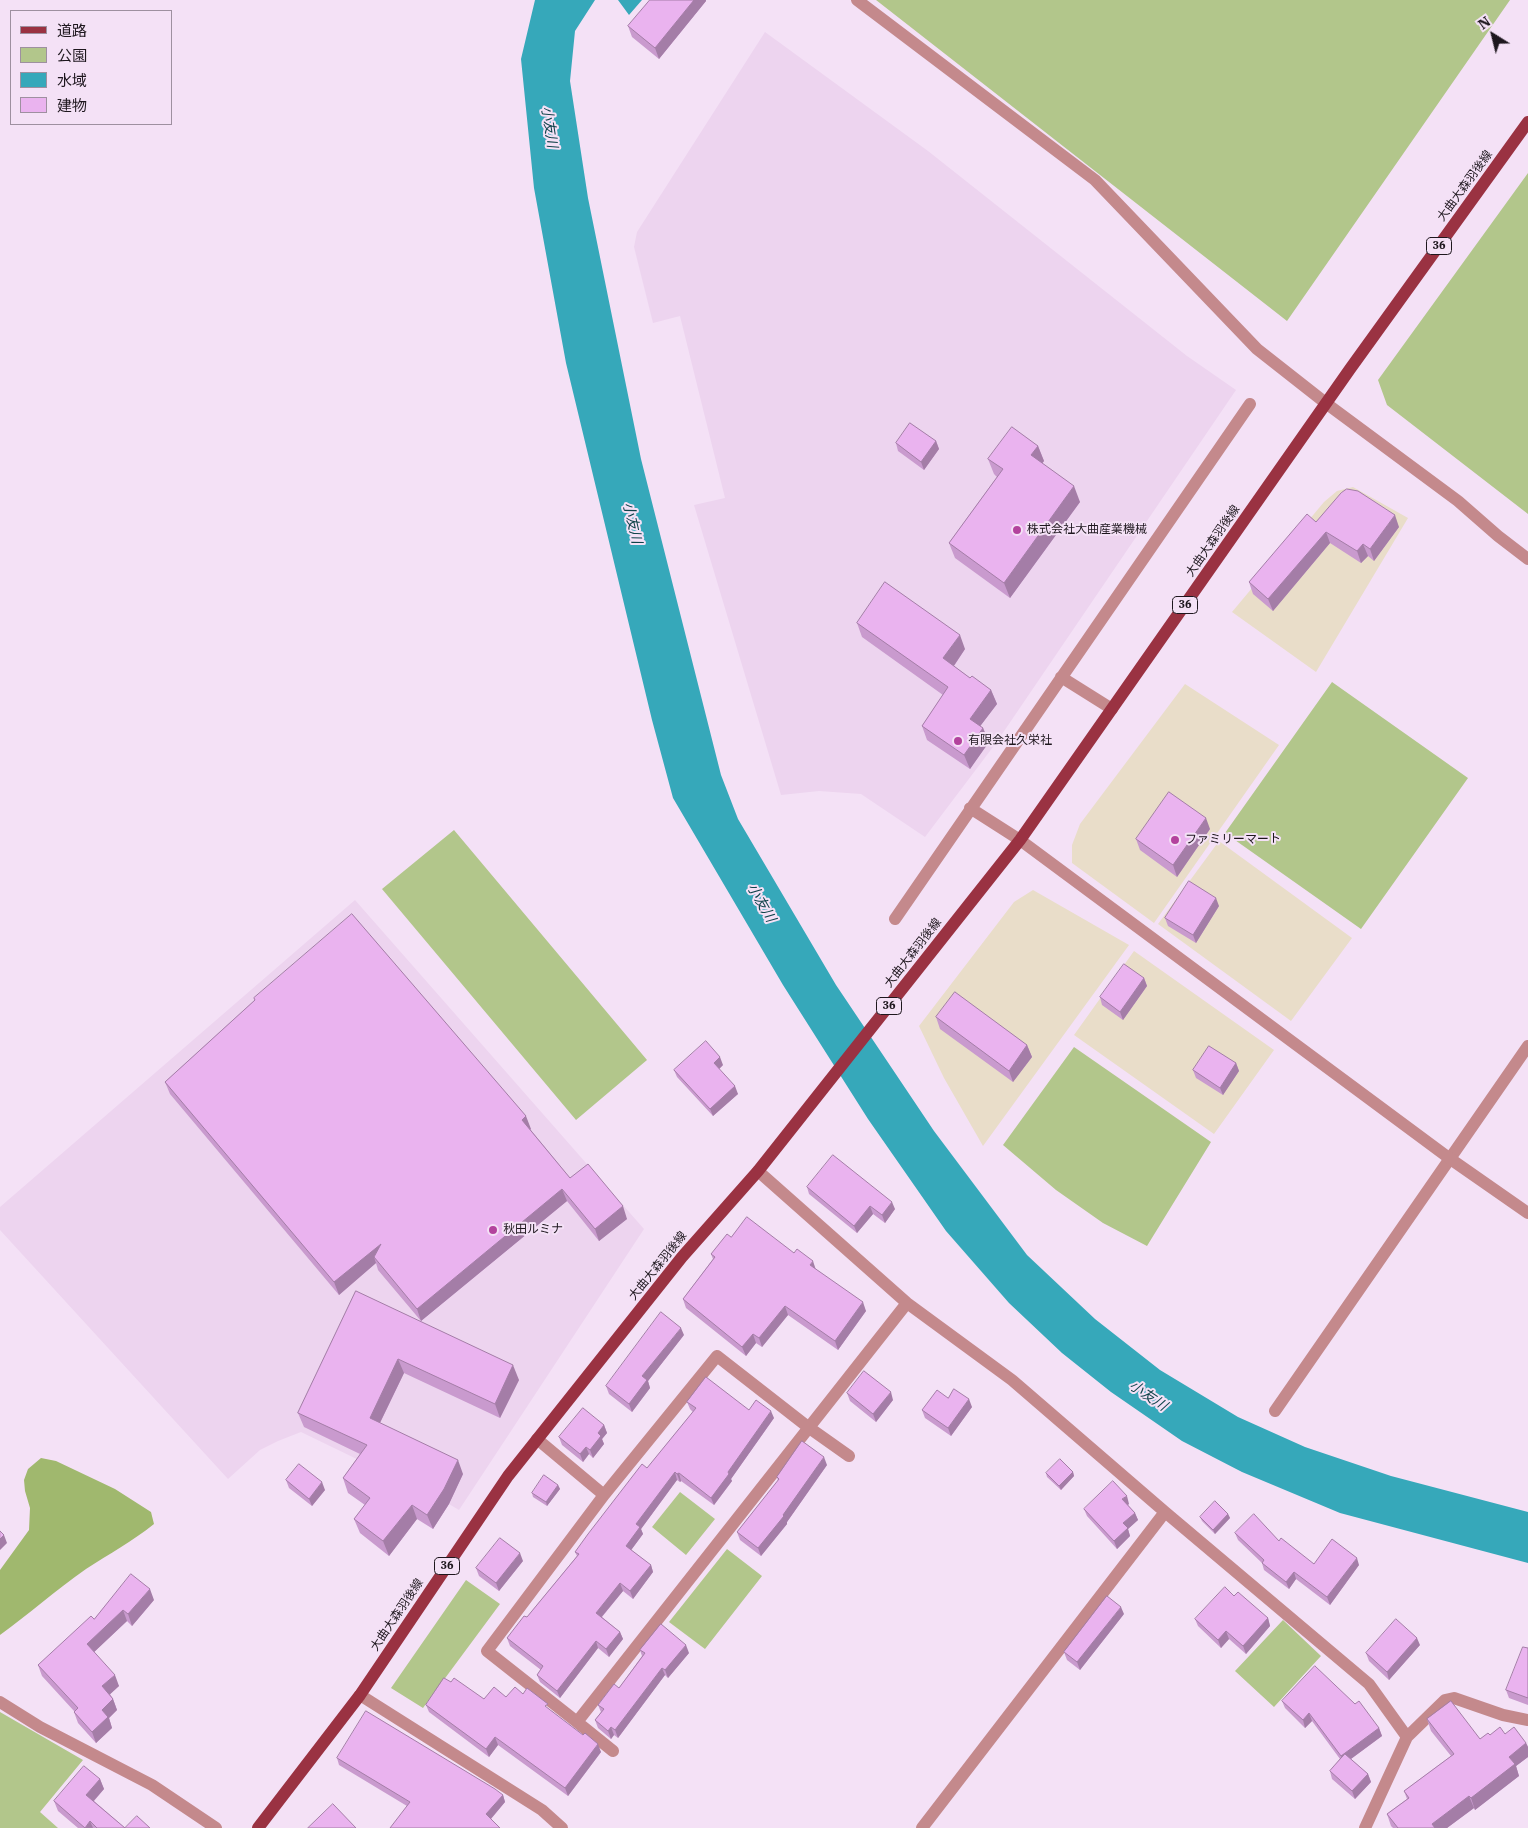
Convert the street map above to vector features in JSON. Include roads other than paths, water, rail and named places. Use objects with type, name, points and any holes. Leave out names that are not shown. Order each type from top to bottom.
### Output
[{"type":"main road","name":"大曲大森羽後線","points":[[258,1828],[360,1694],[508,1476],[682,1257],[758,1171],[1020,840],[1350,369],[1528,122]]},
{"type":"street","points":[[857,0],[1095,180],[1258,348],[1327,404],[1458,502],[1528,559]]},
{"type":"street","points":[[895,919],[1250,404]]},
{"type":"street","points":[[1061,677],[1112,708]]},
{"type":"street","points":[[970,808],[1020,840],[1449,1158],[1528,1213]]},
{"type":"street","points":[[1275,1412],[1528,1046]]},
{"type":"street","points":[[758,1171],[907,1303],[1012,1380],[1369,1684],[1407,1737]]},
{"type":"street","points":[[577,1722],[907,1303]]},
{"type":"street","points":[[613,1751],[487,1651],[604,1495],[717,1356],[808,1427],[849,1456]]},
{"type":"street","points":[[537,1439],[604,1495]]},
{"type":"street","points":[[922,1828],[1165,1512]]},
{"type":"street","points":[[360,1694],[542,1810],[562,1828]]},
{"type":"street","points":[[1365,1828],[1407,1737],[1446,1700],[1454,1698],[1503,1715],[1528,1720]]},
{"type":"street","points":[[0,1702],[40,1728],[152,1784],[216,1828]]},
{"type":"water","name":"小友川","points":[[535,0],[595,0],[575,31],[570,81],[588,198],[641,459],[721,775],[738,819],[836,985],[934,1131],[1027,1255],[1095,1319],[1160,1370],[1238,1417],[1305,1447],[1391,1476],[1528,1512],[1528,1563],[1340,1513],[1242,1472],[1182,1441],[1111,1392],[1062,1353],[1009,1303],[946,1231],[868,1119],[783,985],[673,798],[652,720],[566,363],[534,188],[521,59]]},
{"type":"water","points":[[618,0],[642,0],[629,15]]},
{"type":"place","name":"株式会社大曲産業機械","points":[[1017,530]]},
{"type":"place","name":"有限会社久栄社","points":[[958,741]]},
{"type":"place","name":"ファミリーマート","points":[[1175,840]]},
{"type":"place","name":"秋田ルミナ","points":[[493,1230]]}]
